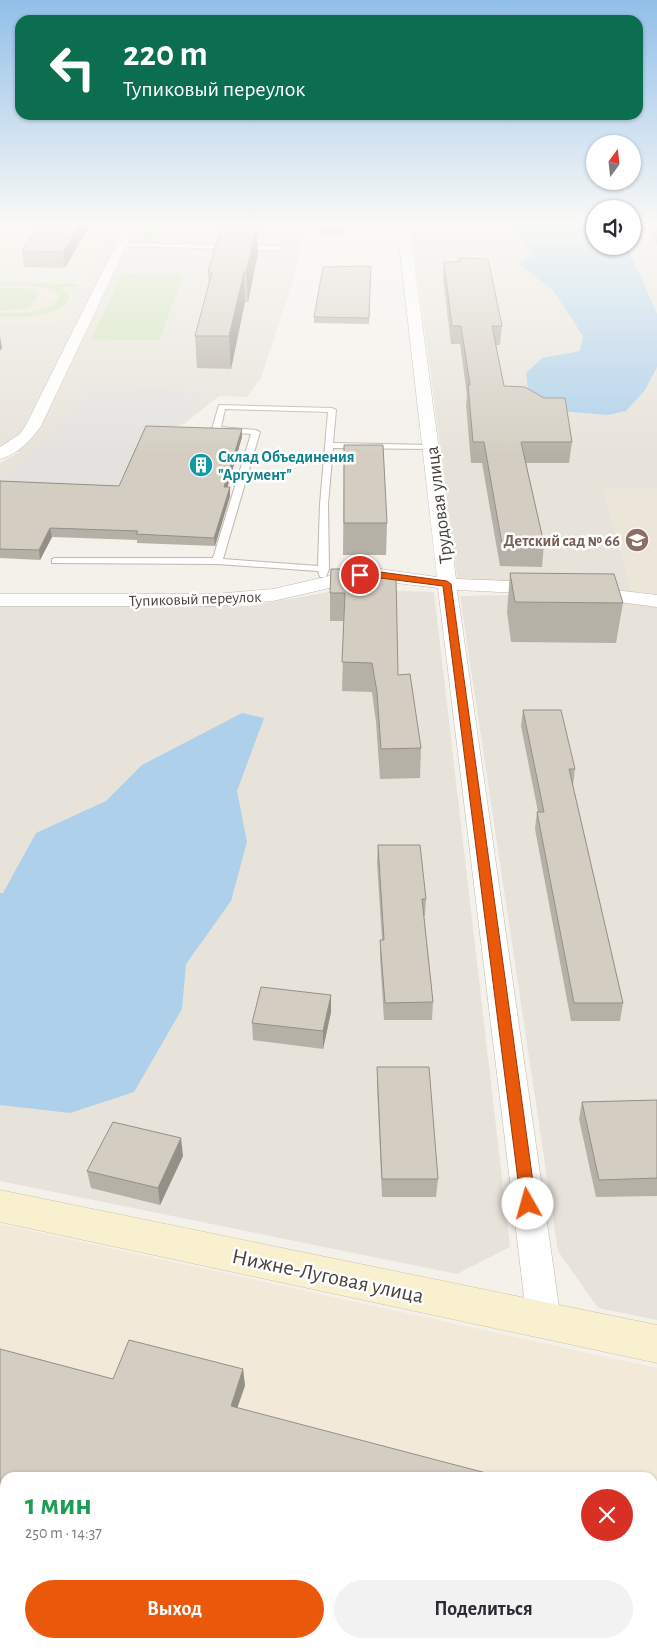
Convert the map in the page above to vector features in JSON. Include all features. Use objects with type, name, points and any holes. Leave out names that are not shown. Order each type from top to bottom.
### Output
[{"type":"street","points":[[0,454],[25,437],[33,426],[95,301]]},
{"type":"street","name":"Трудовая улица","points":[[413,301],[447,584],[544,1321]]},
{"type":"street","name":"Тупиковый переулок","points":[[0,600],[214,600],[273,595],[323,576],[380,575],[447,584],[565,590],[657,601]]},
{"type":"street","name":"Нижне-Луговая улица","points":[[0,1206],[657,1344]]},
{"type":"lane","points":[[55,561],[217,561],[323,576],[324,504],[332,410],[222,407],[216,429],[256,432],[217,561]]},
{"type":"lane","points":[[329,445],[431,447]]},
{"type":"shaded area","points":[[0,301],[70,301],[58,322],[0,321]]},
{"type":"shaded area","points":[[70,301],[286,301],[261,378],[247,397],[219,396],[184,424],[145,434],[116,490],[0,483],[0,463],[20,452],[0,452],[0,321],[58,322]]},
{"type":"shaded area","points":[[421,301],[657,301],[657,488],[604,489],[632,592],[548,584],[458,584]]},
{"type":"shaded area","points":[[82,385],[181,390],[181,393],[205,392],[182,423],[148,429],[113,488],[1,481],[52,434],[87,394],[80,392]]},
{"type":"shaded area","name":"Детский сад № 66","points":[[604,488],[657,488],[657,594],[632,592]]},
{"type":"shaded area","points":[[346,589],[434,592],[510,1247],[457,1274],[0,1181],[0,604],[250,606]]},
{"type":"shaded area","points":[[556,594],[657,606],[657,1320],[598,1308],[558,1251],[460,596]]},
{"type":"shaded area","points":[[0,1224],[657,1368],[657,1472],[0,1472]]},
{"type":"green space","points":[[0,301],[34,301],[29,308],[0,311]]},
{"type":"green space","points":[[57,301],[68,301],[60,308],[44,314],[0,317],[0,313],[31,312],[47,308]]},
{"type":"green space","points":[[109,301],[174,301],[159,340],[91,339]]},
{"type":"water","points":[[560,301],[651,301],[657,314],[657,367],[645,390],[626,411],[608,415],[560,411],[529,396],[526,373],[542,358],[580,351],[583,336]]},
{"type":"water","points":[[242,713],[264,718],[237,791],[247,842],[231,901],[186,964],[182,1009],[134,1092],[70,1113],[0,1105],[0,893],[3,893],[36,833],[106,801],[142,765]]},
{"type":"building","points":[[204,301],[237,301],[229,336],[195,336]]},
{"type":"building","points":[[317,301],[370,301],[369,318],[314,317]]},
{"type":"building","points":[[449,301],[497,301],[502,326],[492,326],[504,386],[525,387],[544,398],[565,398],[572,442],[521,442],[544,544],[502,544],[484,442],[473,442],[468,385],[470,385],[461,326],[452,326]]},
{"type":"building","points":[[146,426],[242,429],[224,487],[230,487],[214,538],[136,534],[138,531],[50,528],[39,550],[0,549],[0,481],[119,486]]},
{"type":"building","points":[[344,445],[383,445],[387,523],[344,523]]},
{"type":"building","points":[[331,569],[357,569],[357,575],[396,576],[398,675],[410,674],[421,748],[381,749],[377,692],[372,663],[342,662],[345,593],[330,593]]},
{"type":"building","points":[[510,573],[614,574],[623,603],[515,602]]},
{"type":"building","points":[[523,710],[561,710],[575,769],[569,769],[623,1003],[574,1003],[537,812],[544,812]]},
{"type":"building","points":[[378,845],[420,845],[426,899],[422,899],[433,1002],[385,1003],[380,940],[384,940]]},
{"type":"building","points":[[261,987],[331,995],[323,1031],[252,1023]]},
{"type":"building","points":[[377,1067],[429,1067],[438,1179],[382,1179]]},
{"type":"building","points":[[657,1100],[657,1178],[599,1180],[582,1102]]},
{"type":"building","points":[[113,1122],[181,1138],[158,1188],[87,1171]]},
{"type":"building","points":[[129,1340],[243,1369],[231,1406],[482,1472],[0,1472],[0,1349],[113,1379]]},
{"type":"place","name":"Склад Объединения \"Аргумент\"","points":[[201,465]]},
{"type":"place","name":"Детский сад № 66","points":[[637,540]]},
{"type":"route","points":[[360,575],[401,577],[447,584],[528,1204]]}]
